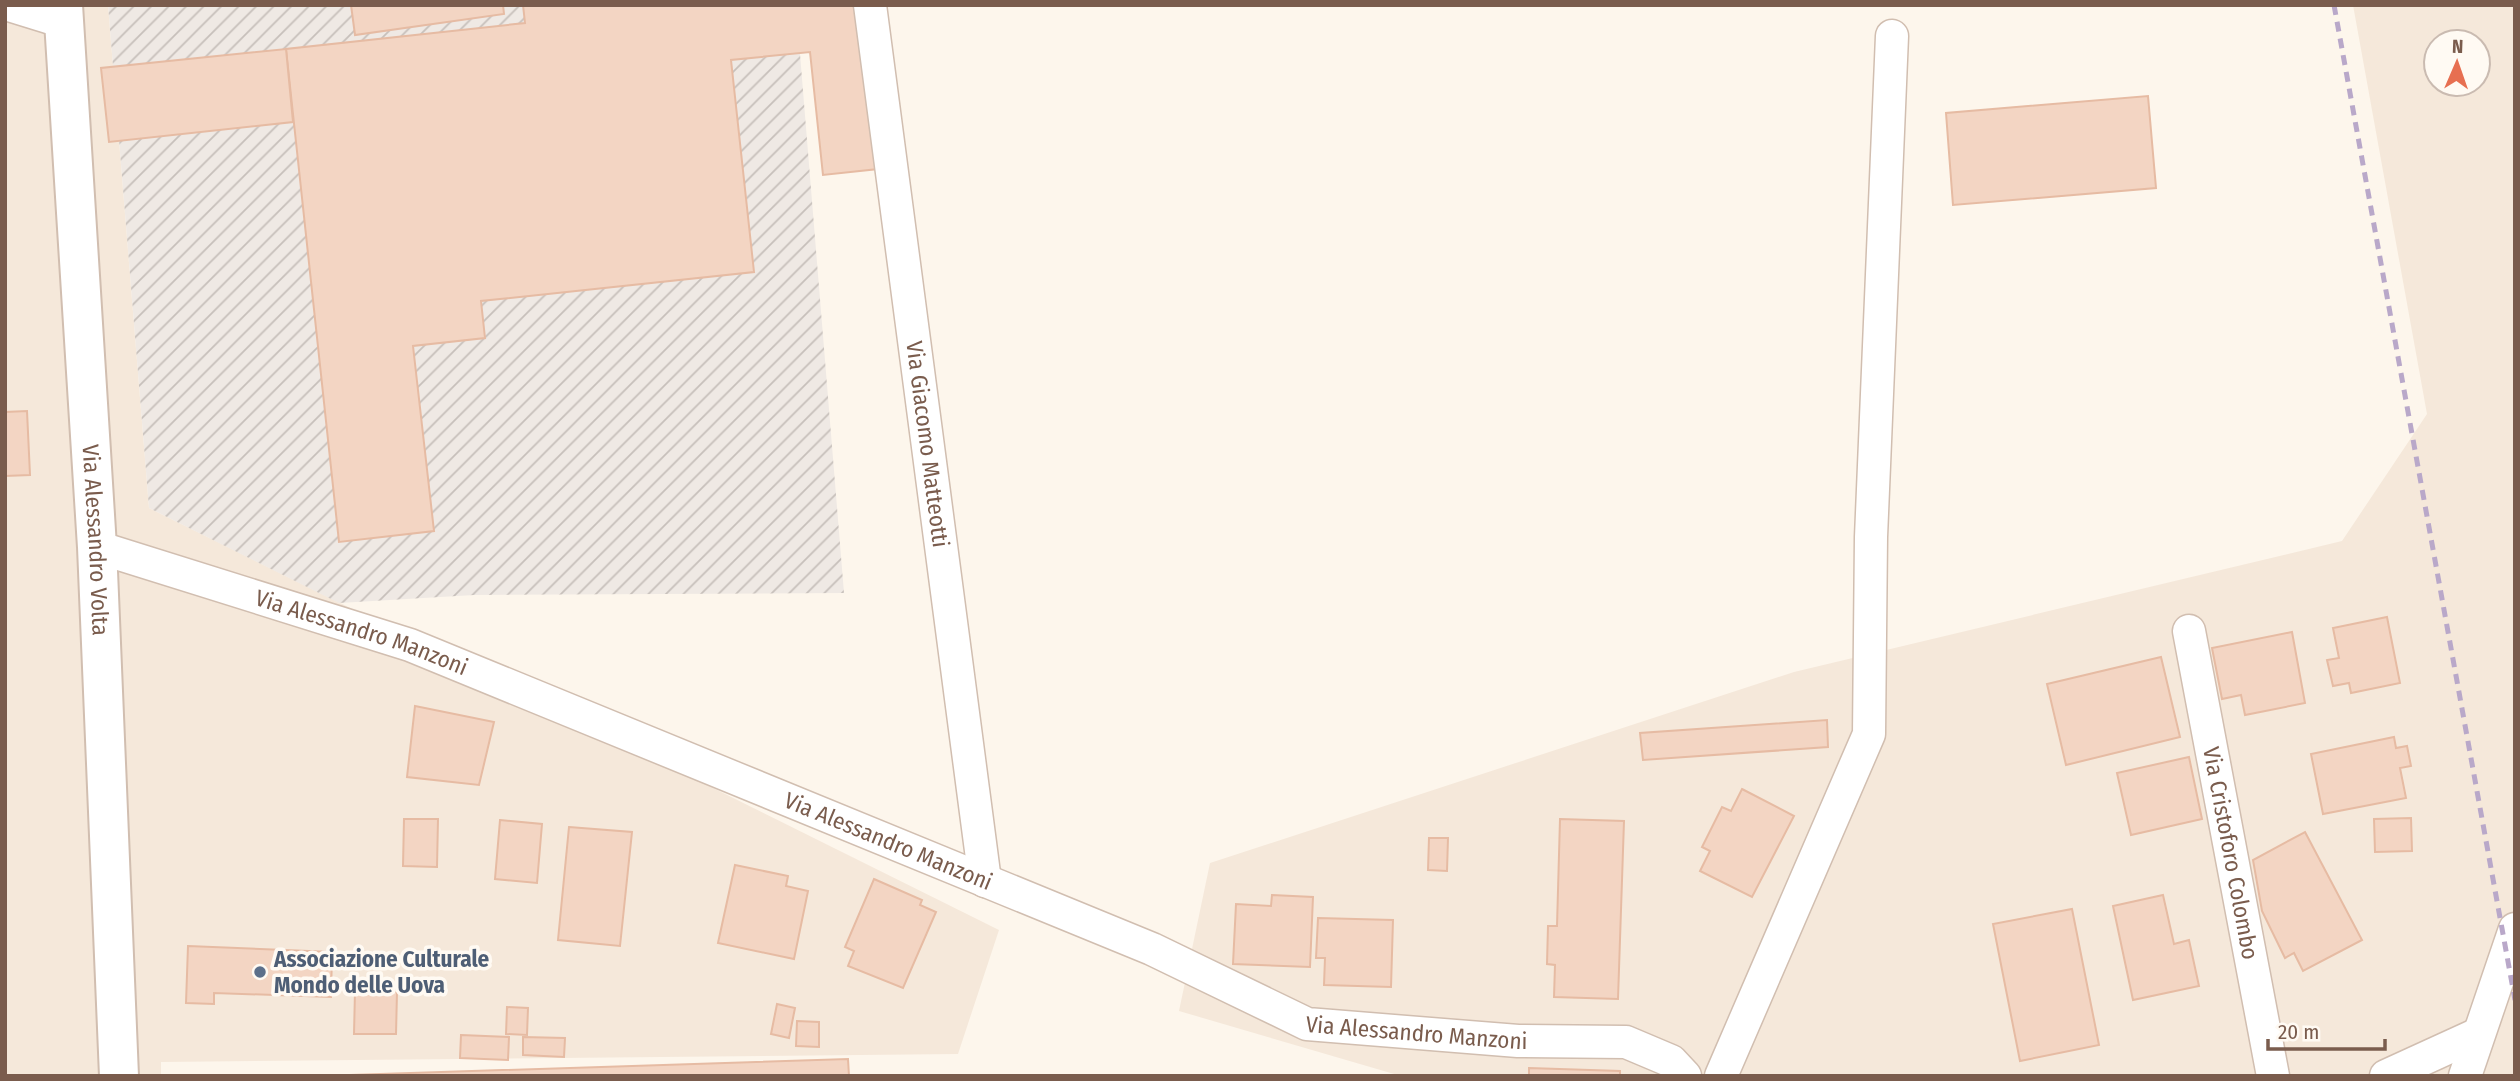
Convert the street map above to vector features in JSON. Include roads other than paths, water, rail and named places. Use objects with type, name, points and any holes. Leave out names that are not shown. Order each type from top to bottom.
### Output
[{"type":"street","points":[[9,5],[64,14]]},
{"type":"street","name":"Via Giacomo Matteotti","points":[[870,5],[985,881]]},
{"type":"street","name":"Via Alessandro Volta","points":[[64,14],[97,547],[119,1076]]},
{"type":"street","points":[[1721,1076],[1869,734],[1871,537],[1892,36]]},
{"type":"street","name":"Via Alessandro Manzoni","points":[[97,547],[410,645],[1152,949],[1307,1024],[1518,1041],[1626,1042],[1671,1060],[1685,1076]]},
{"type":"street","name":"Via Cristoforo Colombo","points":[[2189,631],[2273,1076]]},
{"type":"street","points":[[2465,1076],[2515,929]]},
{"type":"street","points":[[2386,1076],[2478,1034]]},
{"type":"railway","points":[[2334,5],[2515,1000]]},
{"type":"place","name":"Associazione Culturale Mondo delle Uova","points":[[260,972]]}]
